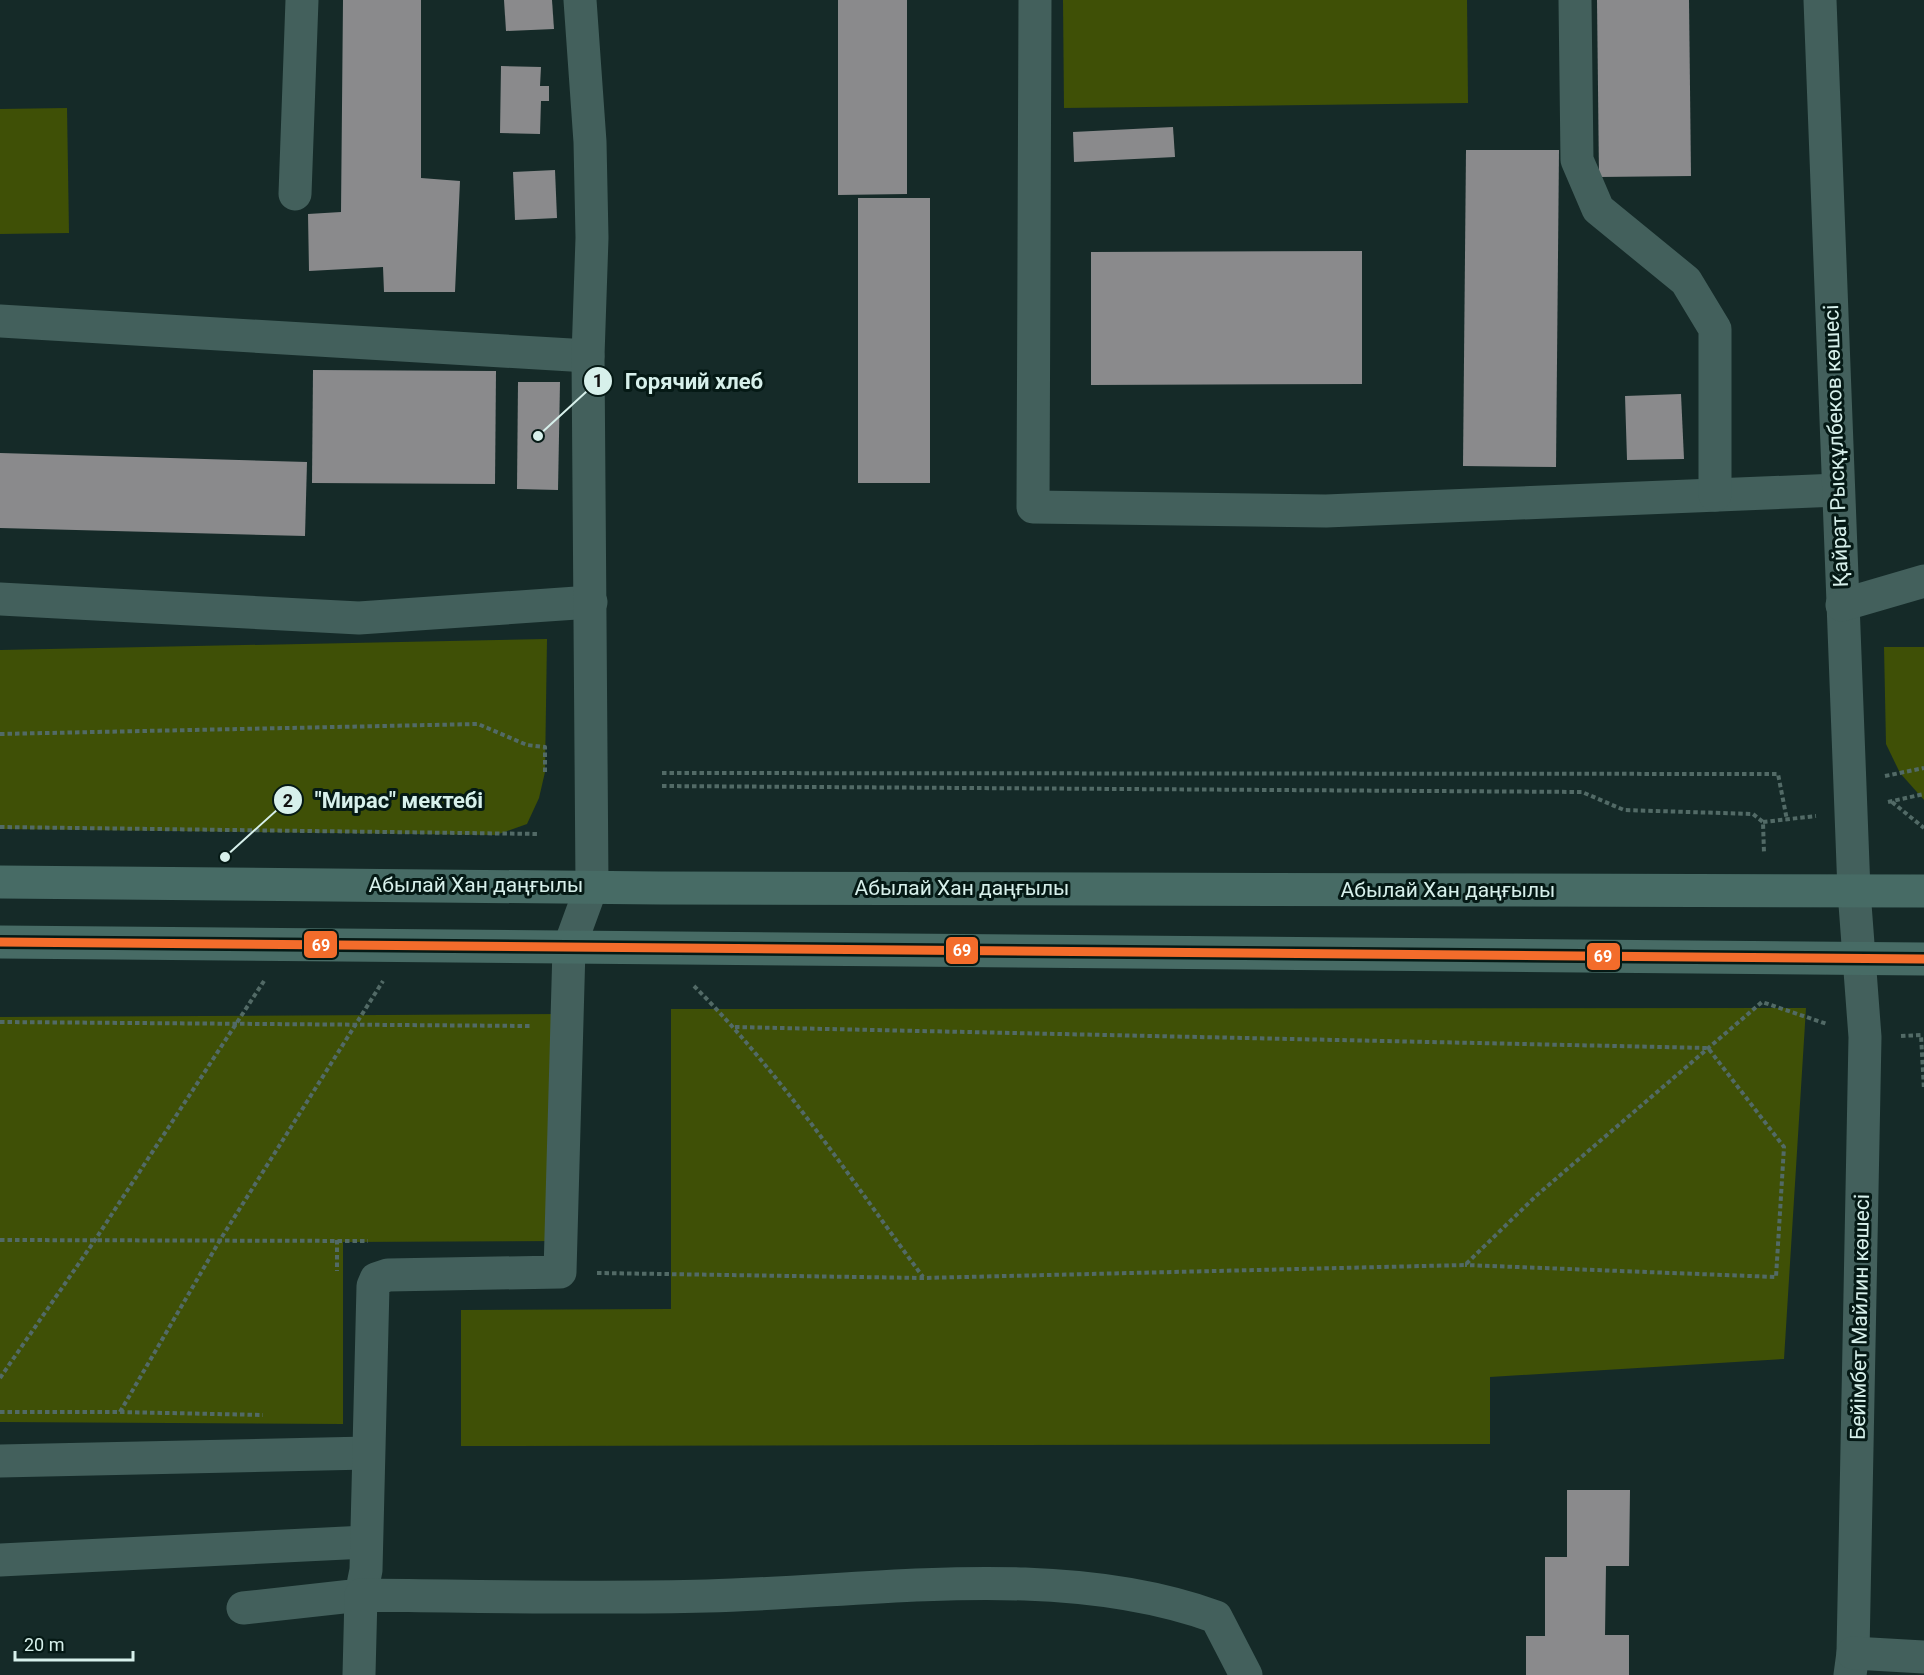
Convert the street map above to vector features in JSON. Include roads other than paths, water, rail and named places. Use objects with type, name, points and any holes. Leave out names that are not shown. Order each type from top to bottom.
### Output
[{"type":"main road","name":"Абылай Хан даңғылы","points":[[0,882],[592,885],[661,888],[1924,891]]},
{"type":"main road","points":[[0,942],[1924,959]]},
{"type":"street","points":[[296,194],[302,0]]},
{"type":"street","points":[[359,1675],[361,1595],[366,1542],[373,1286],[376,1279],[388,1275],[560,1272],[569,948],[592,885],[589,771],[591,602],[588,356],[592,238],[590,142],[580,0]]},
{"type":"street","points":[[1035,0],[1033,507],[1326,511],[1838,490]]},
{"type":"street","points":[[1575,0],[1577,160],[1598,209],[1686,281],[1715,329],[1715,495]]},
{"type":"street","name":"Қайрат Рысқұлбеков көшесі","points":[[1820,0],[1842,605],[1858,959]]},
{"type":"street","points":[[0,321],[588,356]]},
{"type":"street","points":[[1842,605],[1924,581]]},
{"type":"street","points":[[0,599],[359,618],[591,602]]},
{"type":"street","name":"Бейімбет Майлин көшесі","points":[[1852,1664],[1865,1037],[1858,959]]},
{"type":"street","points":[[0,1461],[369,1453]]},
{"type":"street","points":[[0,1560],[366,1542]]},
{"type":"street","points":[[243,1608],[361,1595],[707,1596],[856,1587],[1038,1584],[1154,1598],[1216,1617],[1246,1675]]},
{"type":"street","points":[[1852,1664],[1924,1657]]},
{"type":"place","name":"Горячий хлеб","points":[[538,436]]},
{"type":"place","name":"\"Мирас\" мектебі","points":[[225,857]]}]
